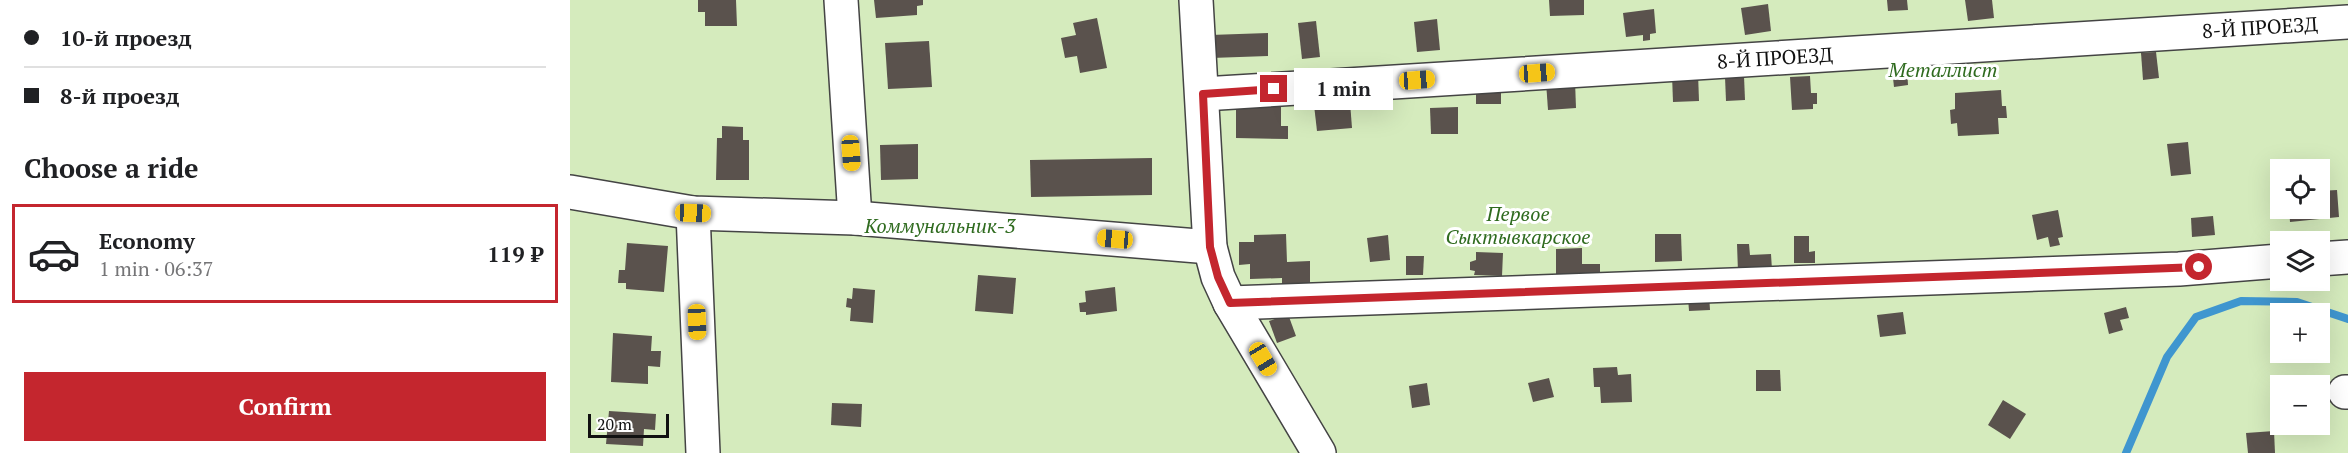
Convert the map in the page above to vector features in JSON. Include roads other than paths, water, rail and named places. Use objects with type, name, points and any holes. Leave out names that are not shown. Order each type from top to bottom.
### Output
[{"type":"street","points":[[841,0],[855,218]]},
{"type":"street","points":[[1196,0],[1210,247],[1218,277],[1230,303],[1319,453]]},
{"type":"street","name":"8-Й ПРОЕЗД","points":[[1203,94],[2348,22]]},
{"type":"street","points":[[570,192],[693,213],[855,218],[1210,247]]},
{"type":"street","points":[[693,213],[702,453]]},
{"type":"street","points":[[2330,258],[2348,257]]},
{"type":"street","points":[[1230,303],[2179,269],[2270,262]]},
{"type":"waterway","points":[[2126,453],[2167,357],[2196,317],[2241,301],[2297,302],[2348,319]]},
{"type":"park label","name":"Металлист","points":[[1943,70]]},
{"type":"park label","name":"Коммунальник-3","points":[[940,226]]},
{"type":"park label","name":"Первое Сыктывкарское","points":[[1518,226]]}]
